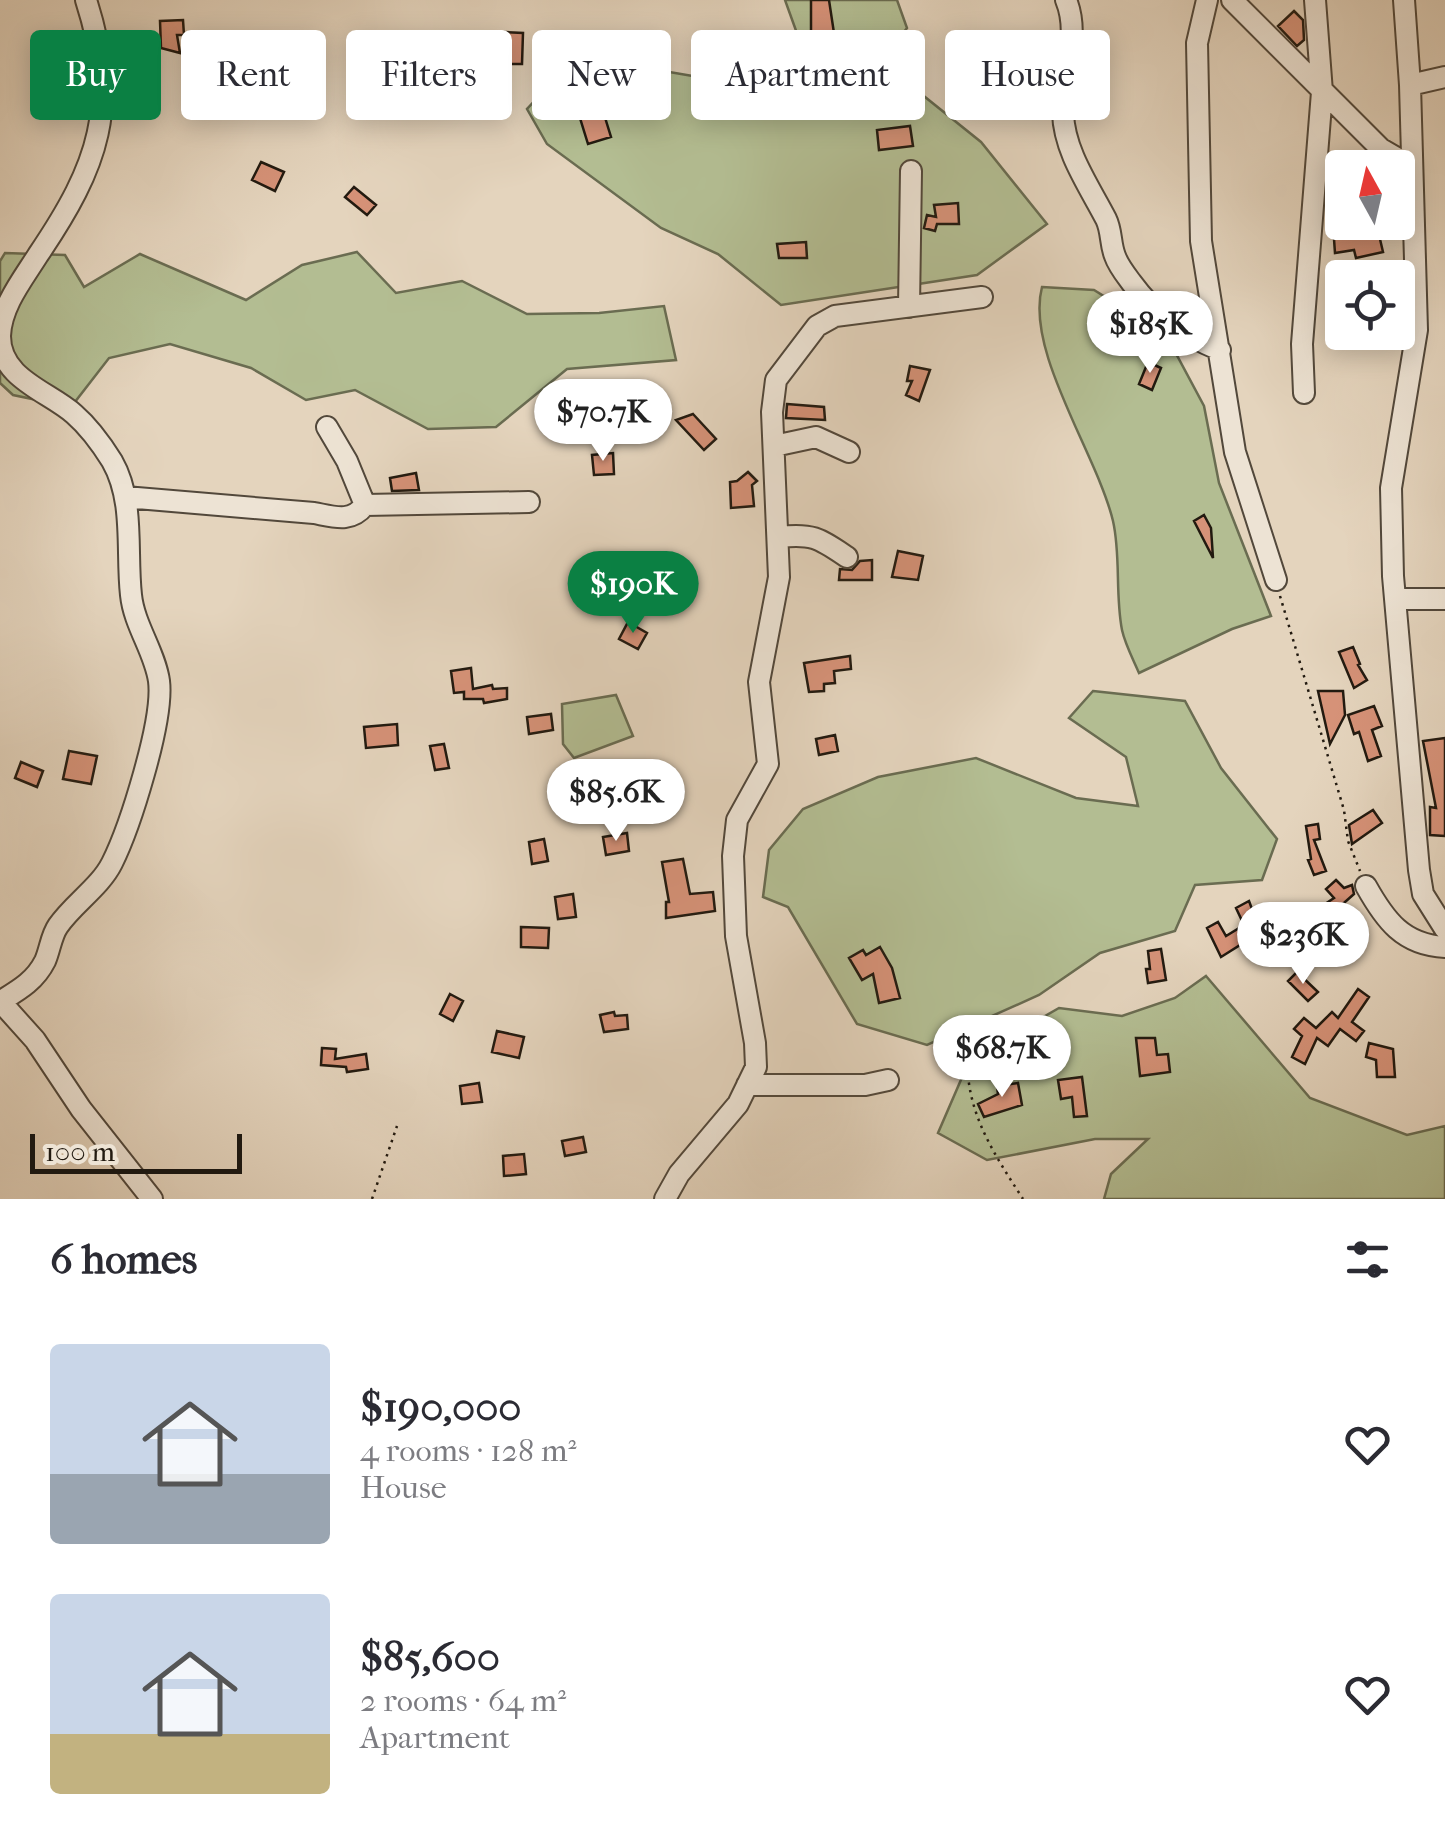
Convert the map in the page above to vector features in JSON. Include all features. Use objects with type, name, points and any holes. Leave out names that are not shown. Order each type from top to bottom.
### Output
[{"type":"street","points":[[86,0],[98,36],[104,102],[95,152],[55,230],[11,296],[0,330],[0,349],[21,379],[85,424],[114,464],[124,497],[131,598],[159,681],[158,726],[111,866],[55,929],[45,962],[30,983],[1,1001],[35,1040],[82,1109],[152,1199]]},
{"type":"street","points":[[1066,0],[1072,46],[1064,83],[1063,118],[1076,163],[1109,224],[1115,258],[1157,316],[1193,339],[1220,350]]},
{"type":"street","points":[[1207,0],[1197,44],[1201,241],[1235,452],[1276,580]]},
{"type":"street","points":[[1232,0],[1382,150]]},
{"type":"street","points":[[1304,392],[1302,344],[1322,92],[1315,0]]},
{"type":"street","points":[[1404,0],[1412,150]]},
{"type":"street","points":[[1410,85],[1445,77]]},
{"type":"street","points":[[909,307],[911,171]]},
{"type":"street","points":[[1414,240],[1416,330],[1391,488],[1392,576],[1423,894],[1445,929]]},
{"type":"street","points":[[665,1199],[679,1174],[738,1104],[756,1067],[736,936],[732,856],[737,820],[768,764],[759,682],[780,577],[772,412],[776,380],[818,326],[835,316],[982,297]]},
{"type":"street","points":[[327,427],[366,505]]},
{"type":"street","points":[[774,446],[816,437],[849,452]]},
{"type":"street","points":[[124,497],[314,513],[343,519],[357,515],[366,505],[529,502]]},
{"type":"street","points":[[780,537],[805,534],[819,538],[847,557]]},
{"type":"street","points":[[1396,599],[1445,600]]},
{"type":"street","points":[[1366,886],[1385,919],[1422,946],[1445,947]]},
{"type":"street","points":[[747,1085],[865,1085],[888,1080]]},
{"type":"path","points":[[1276,580],[1344,810],[1348,842],[1366,886]]},
{"type":"path","points":[[968,1075],[970,1096],[986,1140],[1022,1199]]},
{"type":"path","points":[[372,1199],[398,1126]]},
{"type":"green space","points":[[785,0],[897,0],[907,28],[905,30],[796,30]]},
{"type":"green space","points":[[671,72],[691,76],[691,120],[925,120],[925,97],[945,113],[945,120],[954,120],[981,142],[1047,224],[977,275],[781,305],[718,254],[661,228],[547,144],[533,120],[671,120]]},
{"type":"green space","points":[[357,252],[396,293],[462,281],[527,314],[599,313],[664,306],[676,360],[567,369],[496,427],[428,429],[355,390],[306,400],[251,368],[170,344],[109,358],[71,407],[13,395],[0,383],[0,261],[5,253],[65,255],[84,287],[140,254],[246,300],[302,265]]},
{"type":"green space","points":[[1042,287],[1094,290],[1166,335],[1204,406],[1219,483],[1271,616],[1232,629],[1139,673],[1122,630],[1113,521],[1053,372],[1040,313]]},
{"type":"green space","points":[[1093,691],[1185,701],[1221,768],[1277,839],[1262,880],[1195,885],[1175,931],[1100,953],[1039,995],[927,1045],[857,1024],[788,907],[763,897],[769,850],[803,809],[878,777],[976,758],[1076,798],[1138,806],[1126,757],[1069,718]]},
{"type":"green space","points":[[616,695],[633,736],[574,758],[563,744],[562,704]]},
{"type":"green space","points":[[1206,976],[1310,1098],[1407,1135],[1445,1126],[1445,1199],[1104,1199],[1111,1174],[1148,1139],[1095,1139],[987,1160],[938,1133],[970,1059],[1059,1008],[1122,1016],[1175,998]]},
{"type":"building","points":[[811,0],[829,0],[834,30],[811,30]]},
{"type":"building","points":[[1294,11],[1303,20],[1304,40],[1297,46],[1278,26]]},
{"type":"building","points":[[183,20],[184,30],[177,35],[180,53],[161,48],[160,21]]},
{"type":"building","points":[[512,32],[523,33],[522,64],[512,64]]},
{"type":"building","points":[[581,120],[606,120],[611,137],[588,144]]},
{"type":"building","points":[[910,126],[913,146],[879,150],[877,130]]},
{"type":"building","points":[[261,162],[284,172],[275,191],[252,180]]},
{"type":"building","points":[[354,187],[376,205],[367,215],[345,197]]},
{"type":"building","points":[[958,203],[959,224],[937,224],[935,231],[924,228],[927,215],[936,217],[934,205]]},
{"type":"building","points":[[1334,240],[1380,240],[1383,252],[1356,258],[1354,250],[1335,253]]},
{"type":"building","points":[[806,242],[807,258],[779,258],[777,244]]},
{"type":"building","points":[[1148,362],[1161,368],[1152,390],[1139,384]]},
{"type":"building","points":[[910,366],[930,370],[919,401],[906,395],[912,381],[907,381]]},
{"type":"building","points":[[787,404],[824,407],[825,420],[786,418]]},
{"type":"building","points":[[693,414],[716,439],[704,450],[676,420]]},
{"type":"building","points":[[613,453],[614,474],[594,475],[592,455]]},
{"type":"building","points":[[748,472],[757,481],[752,485],[754,506],[731,508],[730,482]]},
{"type":"building","points":[[416,473],[419,490],[392,491],[390,478]]},
{"type":"building","points":[[1204,515],[1211,528],[1213,558],[1194,521]]},
{"type":"building","points":[[898,551],[923,556],[918,580],[892,577]]},
{"type":"building","points":[[872,560],[872,580],[839,580],[840,569],[852,570],[860,561]]},
{"type":"building","points":[[628,622],[647,633],[638,649],[619,639]]},
{"type":"building","points":[[1353,647],[1367,680],[1354,688],[1339,652]]},
{"type":"building","points":[[850,656],[851,669],[834,671],[835,683],[824,684],[824,691],[809,692],[804,663]]},
{"type":"building","points":[[471,668],[473,689],[492,685],[493,689],[507,688],[507,699],[484,703],[483,699],[464,699],[464,692],[454,693],[451,671]]},
{"type":"building","points":[[1318,691],[1343,691],[1345,715],[1330,744]]},
{"type":"building","points":[[1374,706],[1382,726],[1372,730],[1381,756],[1368,761],[1359,732],[1354,734],[1348,715]]},
{"type":"building","points":[[551,714],[553,730],[529,734],[527,717]]},
{"type":"building","points":[[397,724],[398,745],[366,748],[364,727]]},
{"type":"building","points":[[835,735],[838,751],[819,755],[816,739]]},
{"type":"building","points":[[1445,738],[1445,836],[1430,835],[1430,807],[1436,808],[1423,741]]},
{"type":"building","points":[[444,744],[449,768],[435,770],[430,746]]},
{"type":"building","points":[[69,751],[97,756],[91,784],[63,779]]},
{"type":"building","points":[[21,762],[43,771],[37,787],[15,778]]},
{"type":"building","points":[[1373,810],[1382,823],[1352,844],[1349,825]]},
{"type":"building","points":[[1318,824],[1320,839],[1314,840],[1326,871],[1314,875],[1308,860],[1311,859],[1306,826]]},
{"type":"building","points":[[627,833],[629,851],[606,855],[603,837]]},
{"type":"building","points":[[544,839],[548,861],[532,864],[529,842]]},
{"type":"building","points":[[683,859],[690,894],[713,892],[715,911],[666,918],[669,902],[662,862]]},
{"type":"building","points":[[1336,880],[1344,888],[1352,885],[1354,894],[1318,926],[1310,914],[1334,898],[1326,889]]},
{"type":"building","points":[[573,894],[576,917],[558,919],[555,897]]},
{"type":"building","points":[[1249,901],[1262,936],[1221,957],[1207,928],[1218,922],[1226,936],[1244,925],[1236,908]]},
{"type":"building","points":[[521,927],[549,928],[548,948],[521,947]]},
{"type":"building","points":[[880,947],[892,968],[900,998],[879,1003],[873,974],[862,980],[849,958]]},
{"type":"building","points":[[1161,949],[1166,980],[1148,983],[1148,951]]},
{"type":"building","points":[[1297,972],[1318,992],[1308,1001],[1288,981]]},
{"type":"building","points":[[1358,989],[1369,997],[1352,1022],[1364,1031],[1356,1041],[1340,1029],[1328,1046],[1317,1038],[1305,1064],[1292,1057],[1302,1036],[1294,1029],[1304,1018],[1316,1028],[1332,1012],[1338,1018]]},
{"type":"building","points":[[450,994],[463,1001],[453,1021],[440,1014]]},
{"type":"building","points":[[614,1012],[615,1016],[627,1015],[628,1029],[604,1032],[600,1015]]},
{"type":"building","points":[[497,1031],[524,1037],[519,1058],[492,1052]]},
{"type":"building","points":[[1136,1038],[1155,1038],[1157,1055],[1168,1054],[1170,1072],[1140,1076]]},
{"type":"building","points":[[1369,1043],[1393,1049],[1395,1077],[1377,1077],[1376,1060],[1366,1057]]},
{"type":"building","points":[[322,1048],[336,1049],[335,1059],[366,1054],[368,1069],[347,1072],[346,1067],[321,1065]]},
{"type":"building","points":[[1082,1077],[1087,1116],[1074,1117],[1072,1097],[1061,1099],[1058,1080]]},
{"type":"building","points":[[479,1083],[482,1102],[462,1104],[460,1086]]},
{"type":"building","points":[[1018,1083],[1022,1105],[984,1117],[978,1104],[998,1094],[997,1086]]},
{"type":"building","points":[[583,1137],[586,1152],[565,1156],[562,1141]]},
{"type":"building","points":[[524,1154],[526,1174],[504,1176],[503,1156]]}]
